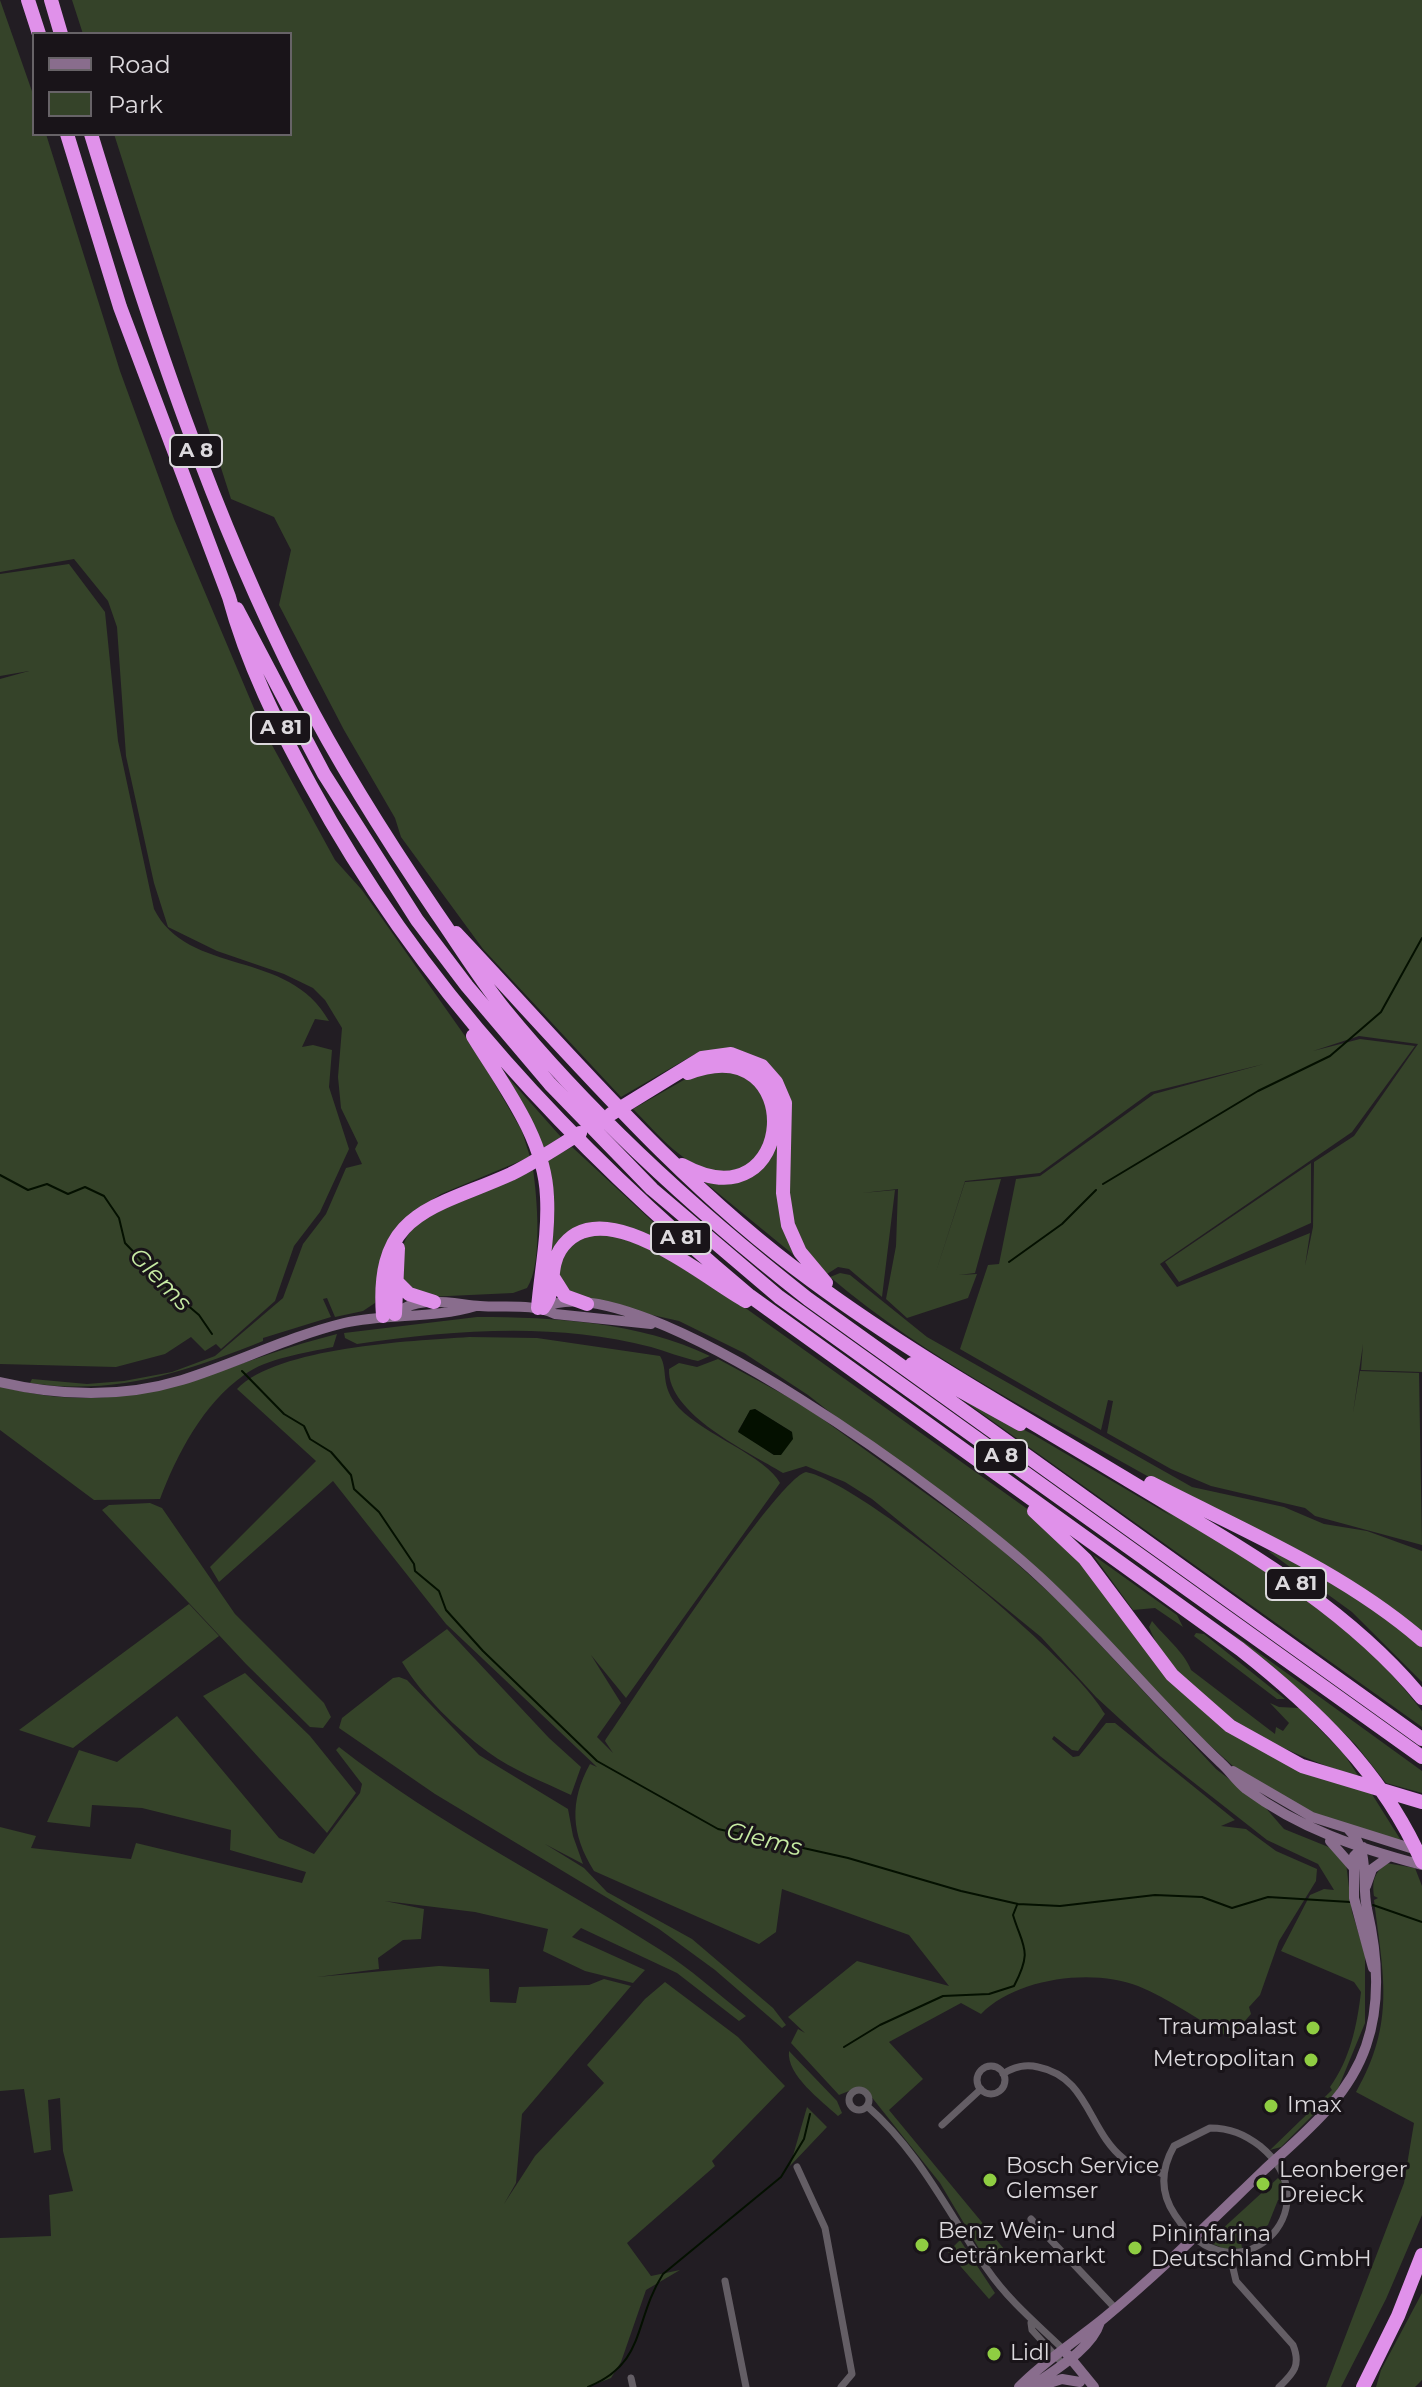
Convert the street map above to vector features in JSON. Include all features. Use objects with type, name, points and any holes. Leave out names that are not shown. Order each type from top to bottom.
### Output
[{"type":"highway","points":[[28,0],[38,32]]},
{"type":"highway","points":[[51,0],[60,32]]},
{"type":"highway","name":"A 8","points":[[68,136],[120,307],[229,597],[320,767],[393,885],[467,986],[603,1130],[664,1200],[779,1297],[1422,1757]]},
{"type":"highway","name":"A 8","points":[[92,136],[169,373],[247,576],[336,755],[385,837],[466,960],[590,1116]]},
{"type":"highway","name":"A 81","points":[[229,597],[261,686],[319,802],[373,892],[452,1002],[580,1144],[677,1234],[789,1325],[1240,1649],[1302,1700],[1350,1748],[1404,1827],[1422,1863]]},
{"type":"highway","name":"A 81","points":[[437,912],[626,1116],[733,1218],[846,1304],[944,1368],[1313,1595],[1379,1651],[1422,1698]]},
{"type":"highway","points":[[452,1002],[527,1125],[543,1167],[547,1198],[540,1308]]},
{"type":"highway","points":[[389,1315],[385,1264],[392,1245],[433,1204],[513,1173],[695,1061],[723,1054],[746,1058],[772,1077],[783,1096],[787,1121],[783,1193],[788,1225],[805,1259],[846,1304]]},
{"type":"highway","points":[[665,1081],[705,1067],[738,1068],[756,1078],[767,1090],[776,1120],[767,1152],[757,1165],[737,1176],[703,1175],[666,1156]]},
{"type":"highway","name":"A 8","points":[[603,1130],[742,1248],[827,1313],[1422,1739]]},
{"type":"highway","points":[[540,1308],[552,1296],[559,1252],[575,1235],[591,1228],[614,1228],[650,1244],[789,1325]]},
{"type":"highway","points":[[389,1315],[396,1281],[395,1260],[405,1229]]},
{"type":"highway","points":[[553,1276],[565,1296],[587,1304]]},
{"type":"highway","points":[[396,1281],[409,1294],[434,1302]]},
{"type":"highway","points":[[827,1313],[968,1397],[1082,1459],[1109,1468]]},
{"type":"highway","points":[[1075,1447],[1105,1458],[1297,1556],[1364,1597],[1422,1640]]},
{"type":"highway","points":[[976,1462],[1085,1559],[1172,1675],[1230,1726],[1302,1766],[1422,1802]]},
{"type":"highway","points":[[1363,2387],[1398,2316],[1422,2255]]},
{"type":"highway","points":[[1398,2316],[1422,2278]]},
{"type":"main road","points":[[389,1315],[404,1306],[458,1301],[476,1306],[540,1308],[555,1314],[655,1324]]},
{"type":"main road","points":[[540,1308],[551,1304],[587,1304],[638,1315],[737,1360],[799,1397],[995,1538],[1078,1614],[1154,1698],[1247,1790],[1337,1846],[1352,1866]]},
{"type":"main road","points":[[0,1382],[53,1392],[137,1389],[179,1381],[275,1344],[358,1320],[460,1311],[476,1306]]},
{"type":"main road","points":[[1225,1766],[1298,1810],[1349,1830],[1422,1851]]},
{"type":"main road","points":[[1349,1830],[1362,1848],[1363,1914]]},
{"type":"main road","points":[[1318,1833],[1422,1863]]},
{"type":"main road","points":[[1019,2387],[1098,2330],[1100,2322],[1330,2108],[1355,2071],[1366,2047],[1373,2015],[1375,1945],[1352,1890],[1352,1866],[1354,1856],[1362,1848],[1376,1841],[1385,1841]]},
{"type":"main road","points":[[1365,1892],[1372,1869],[1390,1856]]},
{"type":"main road","points":[[1062,2356],[1082,2385]]},
{"type":"main road","points":[[1031,2387],[1062,2356]]},
{"type":"main road","points":[[1062,2356],[1094,2387]]},
{"type":"main road","points":[[1038,2387],[1062,2379],[1082,2385]]},
{"type":"street","points":[[1003,2074],[1029,2065],[1062,2075],[1080,2093],[1111,2145],[1123,2159],[1164,2175]]},
{"type":"street","points":[[992,2066],[1003,2074],[1004,2082],[996,2092],[981,2089],[977,2081],[983,2069],[992,2066]]},
{"type":"street","points":[[942,2125],[981,2089]]},
{"type":"street","points":[[867,2106],[885,2121],[929,2176],[987,2270],[1062,2356]]},
{"type":"street","points":[[1210,2128],[1245,2134],[1274,2161],[1288,2182],[1289,2201],[1281,2221],[1255,2246],[1230,2255],[1213,2252],[1192,2237],[1166,2201],[1164,2175],[1174,2146],[1210,2128]]},
{"type":"street","points":[[797,2167],[825,2228],[852,2374],[841,2387]]},
{"type":"street","points":[[1031,2219],[1115,2308]]},
{"type":"street","points":[[1230,2255],[1236,2281],[1293,2345],[1296,2369],[1279,2387]]},
{"type":"street","points":[[725,2281],[746,2387]]},
{"type":"green space","points":[[0,0],[32,91],[32,136],[47,136],[120,371],[174,519],[261,725],[335,860],[362,890],[477,1053],[522,1131],[530,1157],[441,1194],[412,1213],[383,1251],[375,1303],[363,1311],[335,1317],[327,1298],[323,1299],[331,1317],[263,1338],[263,1341],[177,1371],[121,1384],[61,1386],[30,1383],[32,1379],[87,1384],[124,1381],[172,1372],[215,1356],[283,1298],[303,1244],[326,1214],[346,1168],[362,1164],[355,1149],[358,1143],[341,1108],[338,1077],[342,1028],[325,1000],[313,988],[284,974],[217,951],[168,927],[154,883],[126,756],[117,627],[108,601],[74,559],[0,572]]},
{"type":"green space","points":[[72,0],[1422,0],[1422,1372],[1361,1370],[1363,1344],[1353,1413],[1360,1371],[1419,1373],[1422,1545],[1315,1516],[1305,1508],[1211,1486],[1171,1469],[1107,1433],[1113,1401],[1108,1400],[1101,1430],[960,1349],[988,1265],[999,1264],[1016,1179],[1040,1176],[1154,1094],[1264,1064],[1151,1092],[1040,1173],[965,1181],[934,1278],[965,1182],[1001,1179],[975,1273],[959,1275],[977,1274],[968,1298],[907,1318],[886,1299],[896,1246],[898,1189],[862,1193],[895,1190],[882,1297],[849,1269],[838,1267],[827,1274],[812,1262],[792,1223],[782,1083],[695,1054],[621,1097],[483,949],[401,837],[395,818],[344,730],[279,605],[291,550],[274,517],[231,499],[115,136],[292,136],[292,32],[82,32]],"holes":[[[1359,1036],[1418,1044],[1354,1136],[1314,1162],[1313,1227],[1305,1266],[1310,1233],[1177,1287],[1160,1264],[1352,1132],[1415,1046],[1360,1039],[1313,1051]]]},
{"type":"green space","points":[[69,564],[105,612],[118,741],[154,909],[170,930],[190,945],[265,971],[290,982],[311,998],[329,1021],[315,1019],[302,1047],[313,1045],[332,1050],[329,1087],[349,1149],[320,1212],[294,1246],[275,1301],[221,1349],[216,1344],[205,1351],[191,1337],[165,1354],[116,1367],[0,1364],[0,679],[29,671],[0,676],[0,574]]},
{"type":"green space","points":[[735,1071],[763,1090],[772,1132],[754,1160],[734,1171],[717,1172],[685,1158],[633,1109],[696,1073]]},
{"type":"green space","points":[[760,1071],[778,1096],[795,1256],[702,1180],[718,1182],[773,1152],[778,1142],[780,1121]]},
{"type":"green space","points":[[505,1074],[561,1137],[543,1148]]},
{"type":"green space","points":[[572,1147],[705,1270],[610,1224],[548,1254],[547,1160]]},
{"type":"green space","points":[[1311,1163],[1311,1223],[1179,1282],[1165,1262]]},
{"type":"green space","points":[[533,1169],[537,1247],[527,1288],[513,1293],[427,1297],[402,1283],[401,1263],[405,1241],[422,1218]]},
{"type":"green space","points":[[600,1231],[652,1249],[744,1307],[1026,1508],[1068,1546],[1219,1722],[1370,1791],[1402,1842],[1314,1815],[1234,1767],[1184,1722],[1073,1603],[808,1395],[744,1353],[679,1321],[572,1297],[557,1274],[568,1246]]},
{"type":"green space","points":[[840,1273],[850,1275],[927,1337],[1192,1487],[1284,1507],[1324,1524],[1367,1531],[1422,1551],[1422,1635],[947,1362],[867,1307],[830,1277]]},
{"type":"green space","points":[[477,1317],[566,1320],[626,1329],[710,1356],[698,1361],[615,1339],[541,1331],[467,1332],[357,1344],[345,1338],[344,1333]]},
{"type":"green space","points":[[337,1334],[333,1347],[264,1364],[229,1387],[193,1431],[160,1499],[94,1500],[0,1430],[0,1386],[48,1396],[92,1398],[133,1394],[173,1386]]},
{"type":"green space","points":[[469,1337],[537,1338],[660,1356],[669,1392],[679,1408],[762,1464],[780,1483],[626,1698],[591,1655],[621,1703],[597,1737],[613,1753],[605,1741],[673,1640],[766,1511],[790,1484],[806,1472],[834,1483],[918,1539],[1013,1617],[1086,1689],[1105,1714],[1078,1751],[1054,1736],[1052,1739],[1073,1757],[1079,1756],[1106,1723],[1115,1723],[1235,1820],[1221,1826],[1246,1829],[1276,1851],[1317,1869],[1316,1881],[1279,1941],[1260,1995],[1249,2007],[1251,2014],[1230,2038],[1138,1986],[1077,1977],[1014,1992],[981,2014],[961,2003],[889,2042],[923,2079],[889,2110],[1009,2255],[990,2267],[940,2183],[866,2090],[859,2087],[839,2095],[791,2043],[798,2029],[805,2033],[788,2017],[857,1961],[949,1986],[909,1935],[782,1889],[776,1932],[759,1944],[594,1871],[577,1831],[576,1805],[590,1764],[597,1767],[446,1624],[333,1481],[219,1582],[210,1567],[316,1461],[237,1389],[256,1375],[313,1355],[380,1344]]},
{"type":"green space","points":[[718,1359],[803,1405],[993,1542],[1064,1606],[1216,1769],[1264,1806],[1284,1829],[1331,1848],[1346,1863],[1352,1912],[1365,1954],[1365,2023],[1337,2091],[1281,2147],[1270,2150],[1332,2090],[1330,2087],[1352,2042],[1361,1992],[1354,1982],[1281,1951],[1310,1895],[1324,1889],[1334,1890],[1318,1864],[1267,1840],[1160,1756],[1096,1697],[1041,1637],[872,1499],[845,1482],[806,1466],[783,1473],[712,1430],[681,1401],[672,1386],[669,1369],[679,1363],[697,1367]],"holes":[[[755,1409],[792,1432],[774,1455],[738,1431],[750,1411]]]},
{"type":"green space","points":[[953,1393],[1034,1435],[1173,1517],[1140,1494],[1292,1589],[1362,1645],[1393,1676],[1422,1711],[1422,1727]]},
{"type":"green space","points":[[150,1503],[162,1508],[235,1614],[324,1703],[331,1717],[323,1728],[310,1727],[246,1664],[102,1510],[109,1505]]},
{"type":"green space","points":[[1268,1551],[1327,1578],[1389,1620],[1422,1647],[1422,1682],[1352,1612]]},
{"type":"green space","points":[[1093,1555],[1177,1615],[1183,1627],[1155,1608],[1133,1610]]},
{"type":"green space","points":[[189,1604],[219,1636],[73,1748],[19,1730]]},
{"type":"green space","points":[[1152,1621],[1179,1651],[1191,1670],[1275,1734],[1276,1727],[1283,1731],[1289,1723],[1270,1703],[1279,1707],[1299,1708],[1344,1754],[1359,1777],[1267,1740],[1209,1703],[1184,1680],[1164,1655],[1149,1627]]},
{"type":"green space","points":[[447,1629],[549,1738],[581,1767],[571,1795],[488,1752],[441,1711],[410,1675],[402,1662]]},
{"type":"green space","points":[[1230,1632],[1422,1771],[1422,1793],[1386,1783],[1356,1745],[1309,1698]]},
{"type":"green space","points":[[1196,1633],[1204,1634],[1285,1699],[1277,1699],[1194,1636]]},
{"type":"green space","points":[[245,1673],[310,1736],[356,1793],[327,1833],[203,1696]]},
{"type":"green space","points":[[393,1678],[407,1680],[479,1755],[568,1809],[583,1864],[545,1844],[584,1868],[607,1892],[692,1939],[773,2008],[786,2025],[782,2028],[715,1970],[659,1929],[435,1794],[339,1728],[342,1718]]},
{"type":"green space","points":[[177,1716],[279,1838],[314,1854],[360,1793],[362,1784],[336,1750],[339,1747],[416,1802],[670,1956],[746,2016],[739,2021],[677,1973],[581,1928],[572,1937],[645,1970],[633,1983],[585,1971],[543,1951],[548,1929],[475,1912],[385,1901],[424,1909],[421,1939],[403,1940],[378,1958],[379,1969],[317,1977],[439,1966],[489,1969],[490,2002],[516,2003],[519,1987],[589,1985],[604,1979],[631,1986],[522,2114],[516,2183],[504,2204],[535,2156],[604,2083],[587,2065],[645,1999],[665,1982],[738,2037],[785,2086],[712,2161],[715,2166],[627,2243],[651,2276],[680,2270],[646,2290],[621,2362],[611,2378],[588,2387],[0,2387],[0,2238],[51,2236],[49,2195],[73,2191],[63,2151],[60,2098],[48,2100],[51,2150],[34,2153],[24,2089],[0,2091],[0,1827],[36,1836],[31,1848],[131,1859],[136,1843],[302,1883],[306,1872],[230,1850],[231,1830],[142,1808],[92,1805],[90,1827],[47,1822],[79,1750],[117,1762]]},
{"type":"green space","points":[[1386,1863],[1415,1868],[1422,1886],[1422,2215],[1386,2299],[1341,2387],[1326,2387],[1404,2183],[1414,2123],[1356,2092],[1369,2067],[1382,2020],[1383,1975],[1374,1900],[1378,1898],[1374,1896],[1373,1886],[1376,1874]]},
{"type":"green space","points":[[789,2051],[837,2101],[842,2113],[838,2116],[806,2087],[793,2069]]},
{"type":"green space","points":[[807,2107],[827,2127],[790,2166]]},
{"type":"green space","points":[[1278,2178],[1282,2182],[1284,2200],[1278,2200],[1268,2225],[1241,2242],[1242,2248],[1225,2249],[1208,2242]]},
{"type":"green space","points":[[960,2240],[995,2293],[989,2299],[948,2252]]},
{"type":"green space","points":[[1422,2293],[1422,2380],[1415,2387],[1376,2387],[1381,2370]]},
{"type":"shaded area","points":[[755,1409],[792,1432],[793,1439],[781,1455],[774,1455],[738,1432],[750,1410]]},
{"type":"waterway","points":[[1103,1184],[1258,1091],[1330,1056],[1381,1012],[1422,938]]},
{"type":"waterway","name":"Glems","points":[[0,1175],[28,1190],[47,1184],[68,1194],[85,1187],[104,1196],[119,1218],[125,1243],[199,1315],[212,1334]]},
{"type":"waterway","points":[[1009,1262],[1062,1224],[1096,1190]]},
{"type":"waterway","name":"Glems","points":[[242,1371],[284,1414],[304,1426],[310,1439],[331,1452],[351,1475],[354,1489],[379,1512],[414,1564],[415,1571],[439,1591],[446,1610],[483,1651],[597,1761],[718,1829],[848,1858],[1018,1904],[1060,1906],[1155,1895],[1202,1897],[1232,1908],[1268,1897],[1350,1902]]},
{"type":"waterway","points":[[844,2047],[880,2025],[943,1996],[989,1994],[1014,1986],[1025,1956],[1013,1915],[1017,1905]]},
{"type":"waterway","name":"Glems","points":[[1373,1905],[1422,1922]]},
{"type":"waterway","points":[[588,2387],[607,2377],[630,2353],[663,2274],[781,2177],[804,2139],[810,2114]]},
{"type":"place","name":"Traumpalast","points":[[1313,2028]]},
{"type":"place","name":"Metropolitan","points":[[1311,2060]]},
{"type":"place","name":"Imax","points":[[1271,2106]]},
{"type":"place","name":"Bosch Service Glemser","points":[[990,2180]]},
{"type":"place","name":"Leonberger Dreieck","points":[[1263,2184]]},
{"type":"place","name":"Benz Wein- und Getränkemarkt","points":[[922,2245]]},
{"type":"place","name":"Pininfarina Deutschland GmbH","points":[[1135,2248]]},
{"type":"place","name":"Lidl","points":[[994,2354]]}]
